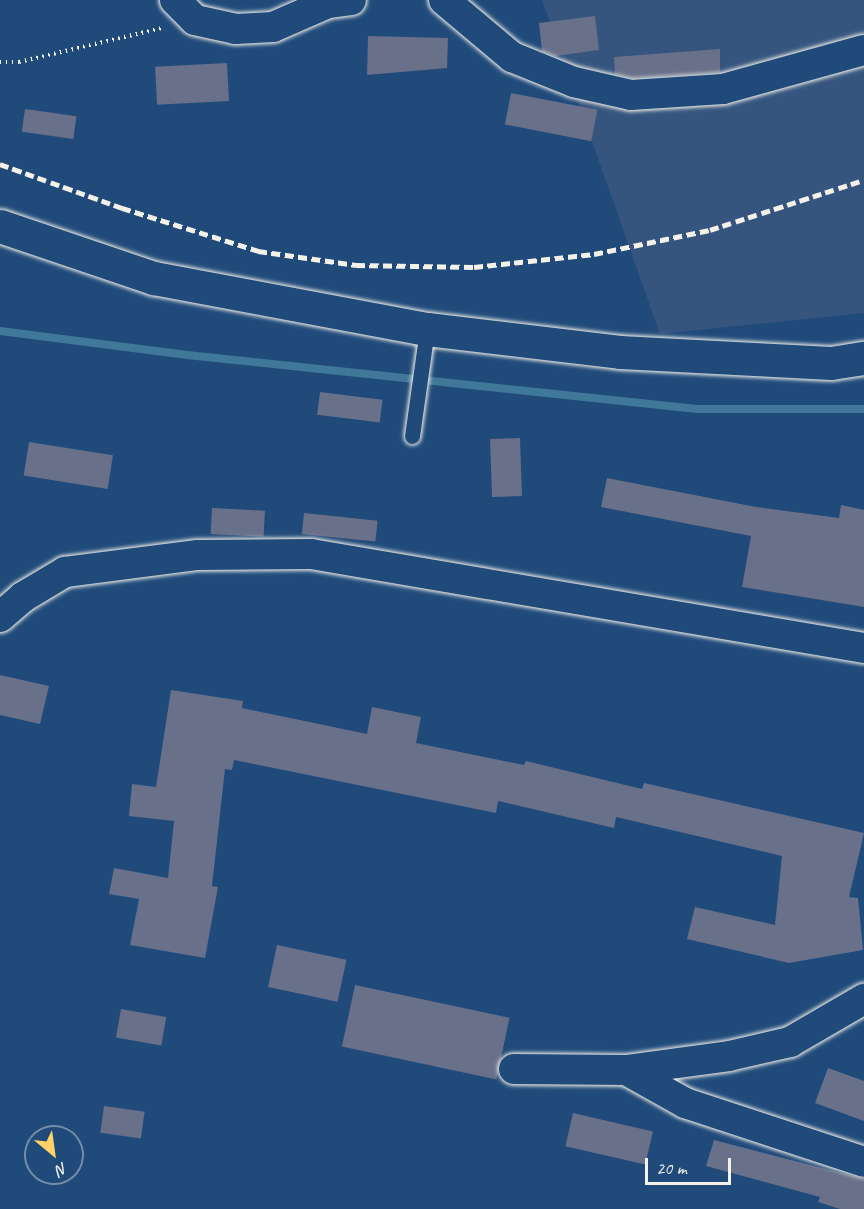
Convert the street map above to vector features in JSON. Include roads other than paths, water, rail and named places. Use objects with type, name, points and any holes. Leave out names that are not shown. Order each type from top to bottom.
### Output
[{"type":"main road","points":[[0,226],[154,278],[424,341],[831,363],[864,358]]},
{"type":"street","points":[[185,10],[236,29],[273,27],[328,3],[351,0]]},
{"type":"street","points":[[444,0],[512,57],[574,82],[631,95],[723,88],[857,60]]},
{"type":"street","points":[[0,616],[23,597],[65,572],[198,555],[311,554],[864,648]]},
{"type":"street","points":[[513,1069],[626,1070],[729,1056],[790,1042],[864,999]]},
{"type":"street","points":[[626,1070],[685,1103],[864,1162]]},
{"type":"lane","points":[[412,436],[424,341]]},
{"type":"waterway","points":[[0,331],[187,355],[697,409],[864,409]]},
{"type":"railway","points":[[0,164],[122,208],[258,251],[356,265],[474,267],[594,254],[710,230],[864,180]]}]
